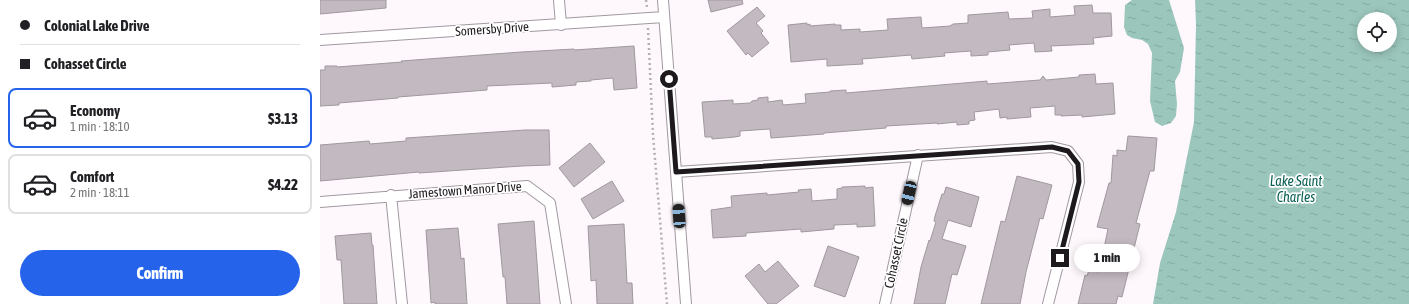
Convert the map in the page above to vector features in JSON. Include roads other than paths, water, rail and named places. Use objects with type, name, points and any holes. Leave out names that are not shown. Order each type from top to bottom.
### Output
[{"type":"street","points":[[559,0],[561,25]]},
{"type":"street","points":[[663,0],[686,304]]},
{"type":"street","name":"Somersby Drive","points":[[320,40],[664,17]]},
{"type":"street","points":[[676,172],[1052,147],[1068,151],[1078,164],[1079,182],[1048,304]]},
{"type":"street","name":"Cohasset Circle","points":[[885,304],[918,155]]},
{"type":"street","name":"Jamestown Manor Drive","points":[[320,202],[391,195],[527,186],[550,203],[566,304]]},
{"type":"street","points":[[391,195],[402,304]]},
{"type":"water","points":[[1132,0],[1169,0],[1184,48],[1180,72],[1175,81],[1177,104],[1176,116],[1171,123],[1162,126],[1155,122],[1150,101],[1152,53],[1148,44],[1142,40],[1132,38],[1127,35],[1124,27],[1125,5]]},
{"type":"water","name":"Lake Saint Charles","points":[[1195,0],[1409,0],[1409,304],[1153,304],[1160,263],[1176,212],[1194,122]]}]
